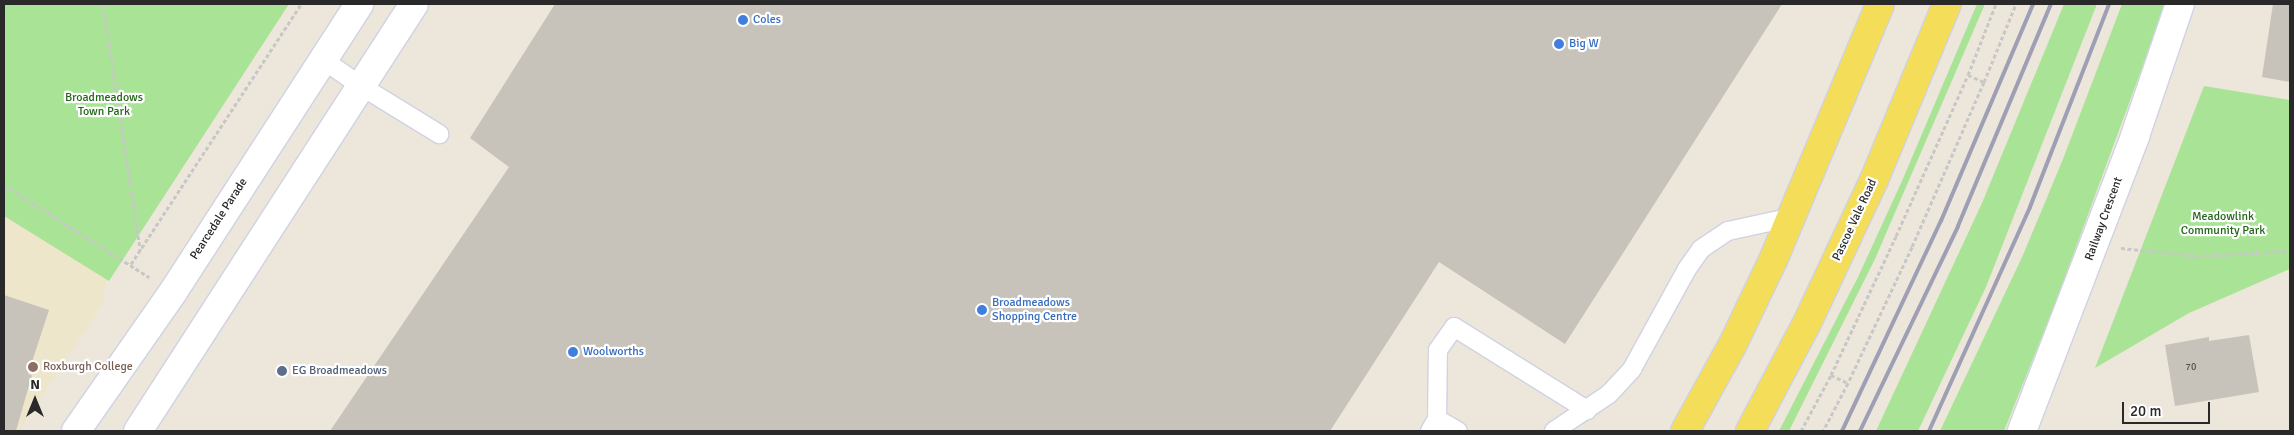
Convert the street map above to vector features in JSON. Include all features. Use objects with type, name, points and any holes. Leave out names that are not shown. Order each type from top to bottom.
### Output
[{"type":"main road","points":[[1685,431],[1732,346],[1792,217],[1880,4]]},
{"type":"main road","name":"Pascoe Vale Road","points":[[1750,431],[1807,323],[1874,180],[1947,4]]},
{"type":"street","name":"Pearcedale Parade","points":[[76,431],[173,292],[359,4]]},
{"type":"street","points":[[138,431],[414,4]]},
{"type":"street","name":"Railway Crescent","points":[[2022,431],[2135,136],[2180,4]]},
{"type":"lane","points":[[322,59],[361,86],[439,134]]},
{"type":"lane","points":[[1554,431],[1610,394],[1632,369],[1687,269],[1701,249],[1728,231],[1792,217]]},
{"type":"lane","points":[[1458,431],[1434,425],[1438,350],[1454,327],[1587,410]]},
{"type":"path","points":[[103,4],[140,251]]},
{"type":"path","points":[[131,264],[301,4]]},
{"type":"path","points":[[1802,431],[1831,375],[1892,245],[1968,75],[1996,4]]},
{"type":"path","points":[[1823,431],[1848,383],[1912,247],[2016,4]]},
{"type":"path","points":[[1968,75],[1984,82]]},
{"type":"path","points":[[4,185],[173,292]]},
{"type":"path","points":[[2095,244],[2198,256],[2290,251]]},
{"type":"path","points":[[1831,375],[1848,383]]},
{"type":"shaded area","name":"Roxburgh College","points":[[4,213],[106,274],[104,302],[19,431],[4,431]]},
{"type":"green space","name":"Broadmeadows Town Park","points":[[4,4],[289,4],[109,281],[4,216]]},
{"type":"green space","points":[[1977,4],[1985,4],[1875,259],[1789,431],[1779,431],[1858,277],[1902,181]]},
{"type":"green space","points":[[2064,4],[2097,4],[1986,287],[1918,431],[1876,431],[1982,203]]},
{"type":"green space","points":[[2122,4],[2164,4],[2055,304],[2004,431],[1940,431],[2023,255],[2063,159]]},
{"type":"green space","name":"Meadowlink Community Park","points":[[2204,86],[2290,100],[2290,269],[2189,313],[2095,368]]},
{"type":"building","name":"Broadmeadows Shopping Centre","points":[[555,4],[1782,4],[1565,344],[1439,262],[1330,431],[330,431],[509,167],[470,138]]},
{"type":"building","points":[[2273,4],[2290,4],[2290,82],[2262,77]]},
{"type":"building","points":[[4,295],[49,310],[28,374],[32,375],[16,431],[4,431]]},
{"type":"building","points":[[2249,335],[2259,392],[2175,406],[2165,345],[2209,337],[2209,341]]},
{"type":"railway","points":[[1842,431],[1941,221],[2033,4]]},
{"type":"railway","points":[[1860,431],[1958,226],[2051,4]]},
{"type":"railway","points":[[1929,431],[2030,207],[2109,4]]},
{"type":"place","name":"Coles","points":[[743,20]]},
{"type":"place","name":"Big W","points":[[1559,44]]},
{"type":"place","name":"Broadmeadows Shopping Centre","points":[[982,310]]},
{"type":"place","name":"Woolworths","points":[[573,352]]},
{"type":"place","name":"Roxburgh College","points":[[33,367]]},
{"type":"place","name":"EG Broadmeadows","points":[[282,371]]}]
